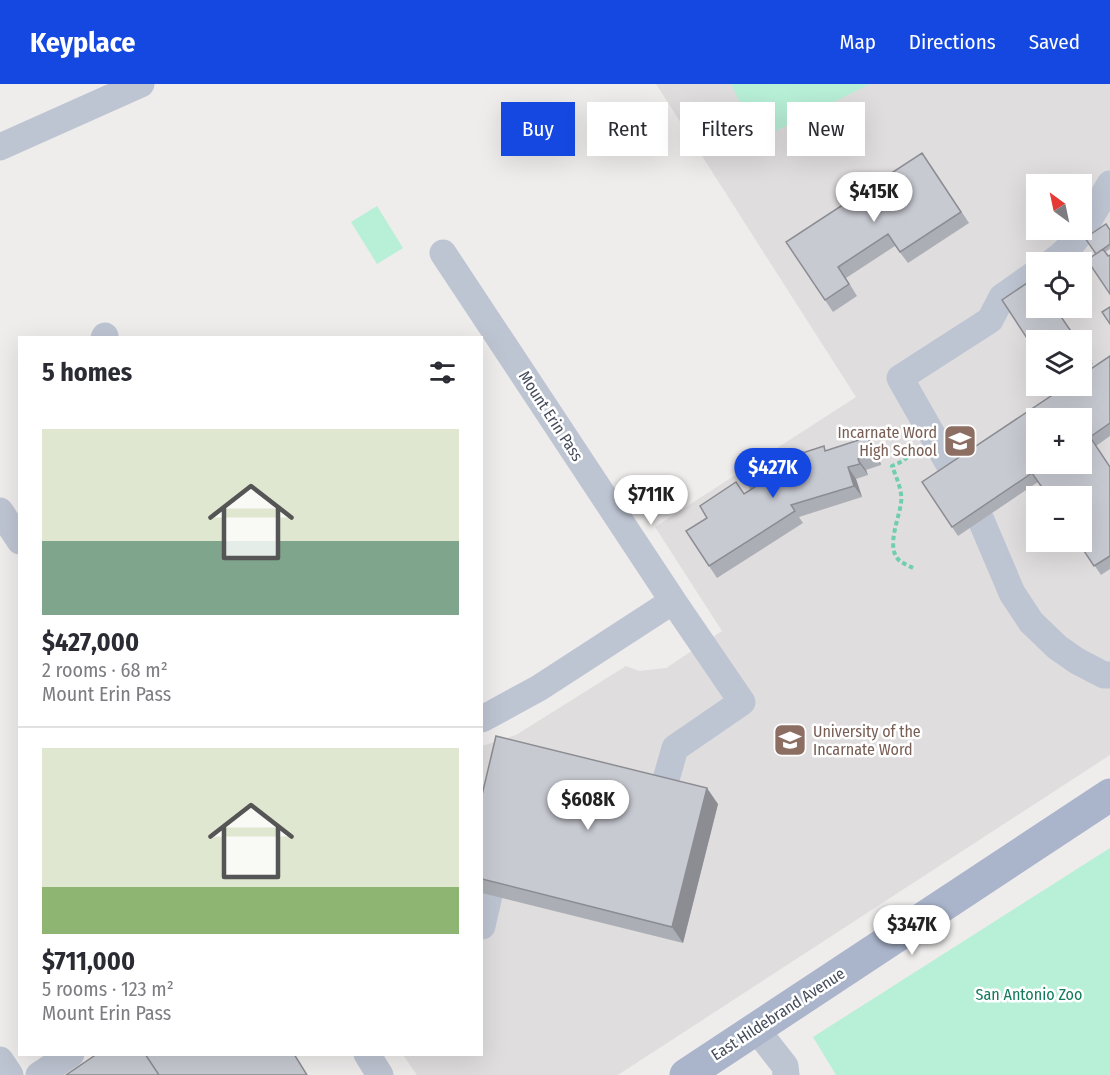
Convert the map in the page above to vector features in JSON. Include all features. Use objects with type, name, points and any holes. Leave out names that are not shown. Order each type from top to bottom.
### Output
[{"type":"main road","name":"East Hildebrand Avenue","points":[[686,1075],[1110,795]]},
{"type":"street","points":[[0,147],[141,84]]},
{"type":"street","points":[[1066,252],[1110,184]]},
{"type":"street","name":"Mount Erin Pass","points":[[443,253],[742,702],[675,748],[663,790]]},
{"type":"street","points":[[954,473],[900,378],[990,320],[1002,297],[1026,280]]},
{"type":"street","points":[[981,520],[1012,593],[1031,622],[1057,647],[1077,661],[1104,675],[1110,675]]},
{"type":"street","points":[[483,718],[539,688],[673,601]]},
{"type":"street","points":[[483,922],[489,895]]},
{"type":"street","points":[[756,1029],[785,1066],[786,1075]]},
{"type":"street","points":[[39,1075],[68,1056]]},
{"type":"street","points":[[0,1060],[10,1075]]},
{"type":"path","points":[[913,568],[900,561],[893,550],[895,526],[901,502],[900,487],[892,466],[932,436]]},
{"type":"shaded area","name":"University of the Incarnate Word","points":[[656,84],[1110,84],[1110,755],[618,1075],[417,1075],[404,1056],[483,1056],[483,746],[516,735],[626,666],[639,671],[666,668],[722,631],[655,527],[856,397],[702,156],[775,156],[775,102],[680,102],[680,122]]},
{"type":"green space","points":[[731,84],[870,84],[834,102],[787,102],[787,126],[775,132],[775,102],[740,102]]},
{"type":"green space","points":[[377,206],[403,248],[377,264],[351,222]]},
{"type":"green space","name":"San Antonio Zoo","points":[[1110,848],[1110,1075],[836,1075],[813,1037]]},
{"type":"building","points":[[922,153],[961,212],[900,252],[888,234],[838,267],[849,284],[825,300],[786,242]]},
{"type":"building","points":[[1106,224],[1110,230],[1110,244],[1096,254],[1086,240],[1092,240],[1092,233]]},
{"type":"building","points":[[1103,249],[1108,256],[1110,255],[1110,294],[1092,267],[1092,257]]},
{"type":"building","points":[[1026,284],[1026,318],[1062,318],[1070,330],[1026,330],[1026,337],[1002,300]]},
{"type":"building","points":[[1110,307],[1110,324],[1102,312]]},
{"type":"building","points":[[1110,356],[1110,423],[1092,436],[1092,408],[1033,408],[1051,396],[1092,396],[1092,368]]},
{"type":"building","points":[[1026,413],[1026,474],[1031,474],[952,527],[922,482]]},
{"type":"building","points":[[868,437],[873,454],[858,459],[860,464],[848,467],[854,486],[791,505],[795,511],[709,566],[686,531],[707,518],[700,506],[736,482],[744,494],[772,476],[774,479],[787,475],[785,468],[796,465],[793,456],[824,446],[825,451]]},
{"type":"building","points":[[1092,440],[1110,467],[1110,556],[1094,566],[1085,552],[1092,552],[1092,486],[1041,486],[1033,474],[1092,474]]},
{"type":"building","points":[[761,452],[771,468],[747,484],[736,468]]},
{"type":"building","points":[[496,736],[707,788],[672,927],[483,879],[483,791]]},
{"type":"building","points":[[94,1056],[146,1056],[159,1075],[66,1075]]},
{"type":"building","points":[[146,1056],[295,1056],[307,1075],[159,1075]]},
{"type":"place","name":"Incarnate Word High School","points":[[960,441]]},
{"type":"place","name":"University of the Incarnate Word","points":[[790,740]]}]
